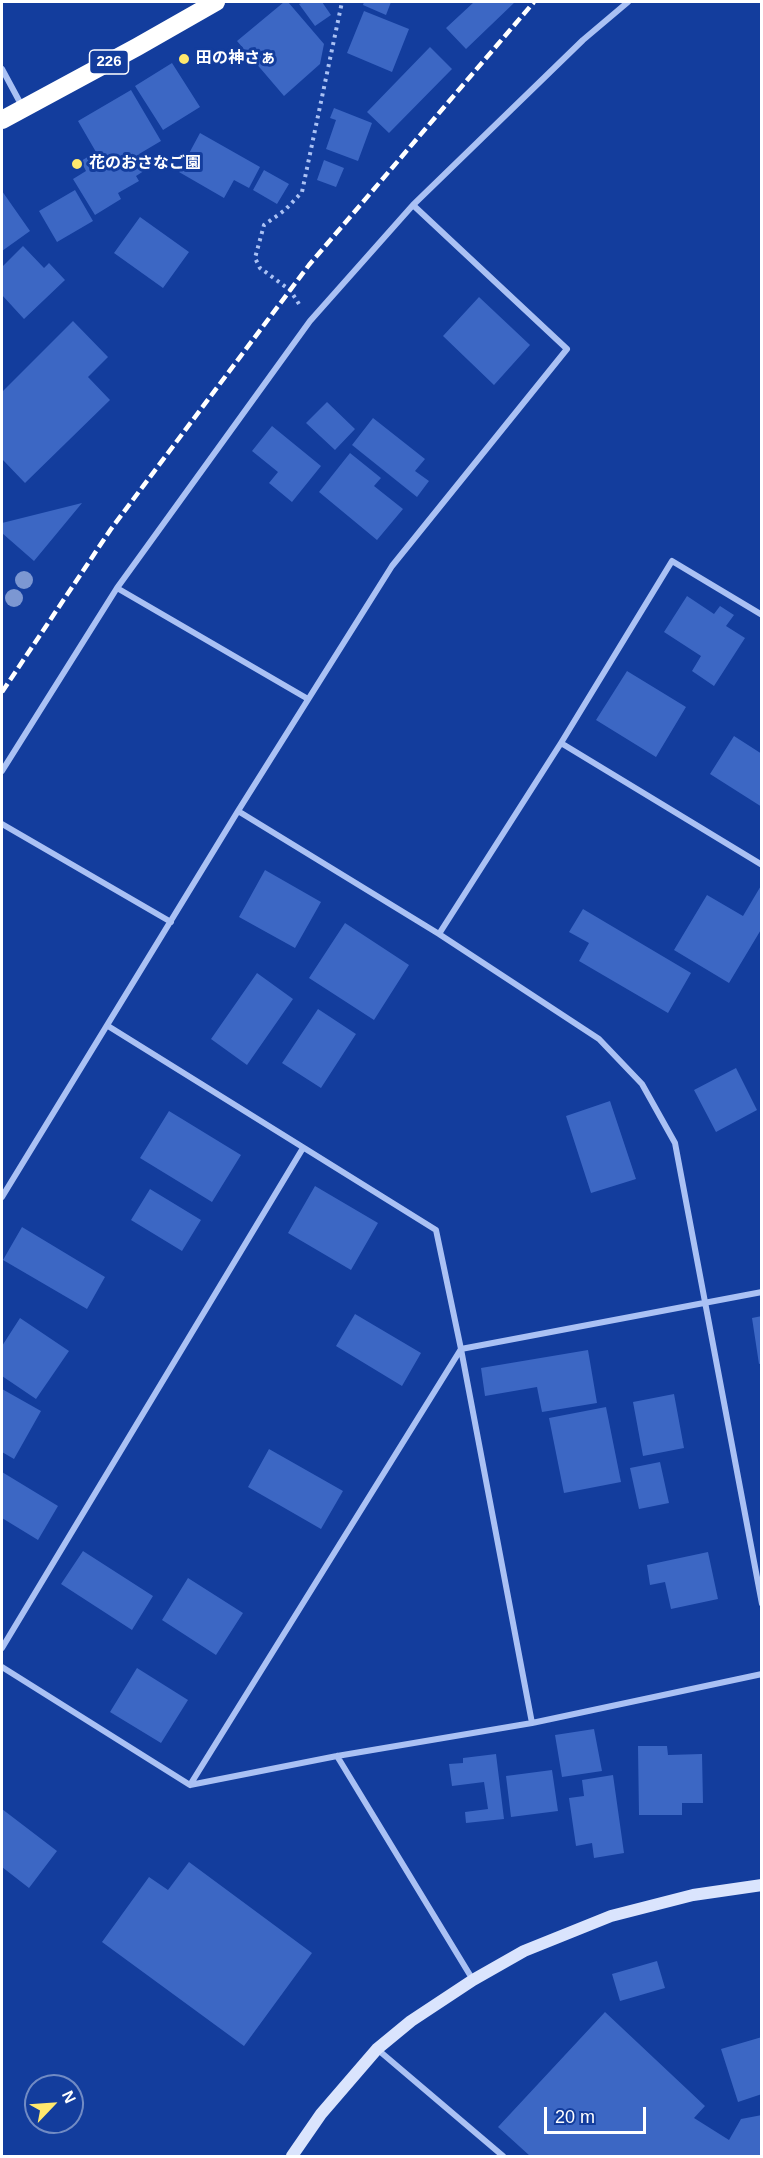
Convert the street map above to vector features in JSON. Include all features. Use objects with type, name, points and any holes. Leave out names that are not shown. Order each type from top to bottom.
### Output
[{"type":"highway","name":"226","points":[[2,120],[216,2]]},
{"type":"street","points":[[2,771],[117,588],[310,321],[413,205],[583,40],[628,2]]},
{"type":"street","points":[[2,69],[23,108]]},
{"type":"street","points":[[2,1197],[238,811],[392,566],[567,349],[413,205]]},
{"type":"street","points":[[439,934],[561,743],[672,561],[762,615]]},
{"type":"street","points":[[117,588],[308,699]]},
{"type":"street","points":[[561,743],[762,865]]},
{"type":"street","points":[[238,811],[439,934],[599,1039],[642,1084],[675,1143],[762,1604]]},
{"type":"street","points":[[2,824],[171,922]]},
{"type":"street","points":[[108,1026],[436,1230],[532,1722]]},
{"type":"street","points":[[2,1648],[303,1148]]},
{"type":"street","points":[[190,1785],[461,1349],[762,1292]]},
{"type":"street","points":[[2,1667],[190,1785],[337,1755],[532,1722],[762,1674]]},
{"type":"street","points":[[337,1755],[473,1980]]},
{"type":"street","points":[[292,2157],[321,2114],[377,2049],[411,2021],[473,1980],[524,1951],[611,1916],[693,1895],[762,1885]]},
{"type":"street","points":[[377,2049],[503,2157]]},
{"type":"path","points":[[310,321],[290,290],[260,268],[255,258],[264,225],[285,210],[302,192],[342,2]]},
{"type":"building","points":[[284,2],[288,2],[324,44],[320,64],[284,96],[237,41]]},
{"type":"building","points":[[322,2],[331,15],[315,26],[299,4]]},
{"type":"building","points":[[364,2],[391,2],[386,15],[363,5]]},
{"type":"building","points":[[474,2],[515,2],[466,49],[446,28]]},
{"type":"building","points":[[364,11],[409,29],[392,72],[347,53]]},
{"type":"building","points":[[430,47],[452,69],[389,133],[367,112]]},
{"type":"building","points":[[172,63],[200,107],[163,130],[135,86]]},
{"type":"building","points":[[131,90],[161,141],[139,154],[147,169],[136,176],[139,181],[118,193],[121,199],[95,215],[73,179],[86,171],[81,161],[96,152],[78,121]]},
{"type":"building","points":[[334,108],[372,123],[358,161],[326,149],[336,120],[330,118]]},
{"type":"building","points":[[200,133],[260,167],[249,188],[234,180],[224,198],[179,172]]},
{"type":"building","points":[[324,160],[344,168],[336,187],[317,180]]},
{"type":"building","points":[[264,170],[289,184],[277,204],[253,190]]},
{"type":"building","points":[[75,190],[93,221],[57,242],[39,211]]},
{"type":"building","points":[[2,191],[30,231],[2,251]]},
{"type":"building","points":[[140,217],[189,252],[163,288],[114,253]]},
{"type":"building","points":[[23,246],[44,268],[49,263],[65,280],[24,319],[2,295],[2,267]]},
{"type":"building","points":[[479,297],[530,345],[494,385],[443,336]]},
{"type":"building","points":[[73,321],[108,357],[88,377],[110,400],[25,483],[2,459],[2,392]]},
{"type":"building","points":[[327,402],[355,429],[335,450],[306,423]]},
{"type":"building","points":[[373,418],[425,459],[415,471],[429,481],[417,497],[352,445]]},
{"type":"building","points":[[272,426],[321,466],[292,502],[269,483],[278,472],[252,451]]},
{"type":"building","points":[[350,453],[381,478],[374,486],[403,509],[377,540],[319,492]]},
{"type":"building","points":[[82,503],[34,561],[2,533],[2,523]]},
{"type":"building","points":[[687,596],[714,614],[720,606],[734,615],[726,626],[745,638],[714,686],[692,671],[701,656],[664,632]]},
{"type":"building","points":[[627,671],[686,707],[656,757],[596,720]]},
{"type":"building","points":[[734,736],[762,754],[762,807],[710,774]]},
{"type":"building","points":[[265,870],[321,902],[295,948],[239,917]]},
{"type":"building","points":[[762,884],[762,928],[729,983],[674,950],[707,895],[743,916]]},
{"type":"building","points":[[583,909],[691,973],[668,1013],[579,961],[589,943],[569,932]]},
{"type":"building","points":[[345,923],[409,965],[374,1020],[309,978]]},
{"type":"building","points":[[257,973],[293,999],[247,1065],[211,1039]]},
{"type":"building","points":[[318,1009],[356,1034],[321,1088],[282,1063]]},
{"type":"building","points":[[736,1068],[757,1110],[716,1132],[694,1090]]},
{"type":"building","points":[[610,1101],[636,1179],[591,1193],[566,1116]]},
{"type":"building","points":[[169,1111],[241,1155],[212,1202],[140,1158]]},
{"type":"building","points":[[315,1186],[378,1223],[351,1270],[288,1233]]},
{"type":"building","points":[[150,1189],[201,1220],[182,1251],[131,1220]]},
{"type":"building","points":[[22,1227],[105,1277],[87,1309],[3,1260]]},
{"type":"building","points":[[355,1314],[421,1353],[402,1386],[336,1346]]},
{"type":"building","points":[[762,1316],[762,1363],[759,1364],[752,1318]]},
{"type":"building","points":[[20,1318],[69,1351],[36,1399],[2,1376],[2,1346]]},
{"type":"building","points":[[588,1350],[597,1403],[542,1412],[537,1387],[485,1396],[481,1368]]},
{"type":"building","points":[[2,1389],[41,1411],[14,1459],[2,1452]]},
{"type":"building","points":[[674,1394],[684,1448],[643,1456],[633,1402]]},
{"type":"building","points":[[606,1407],[621,1482],[564,1493],[549,1418]]},
{"type":"building","points":[[269,1449],[343,1491],[321,1529],[248,1487]]},
{"type":"building","points":[[660,1462],[669,1503],[639,1509],[630,1468]]},
{"type":"building","points":[[2,1472],[58,1506],[38,1540],[2,1518]]},
{"type":"building","points":[[83,1551],[153,1596],[132,1630],[61,1584]]},
{"type":"building","points":[[708,1552],[718,1599],[671,1609],[665,1582],[650,1585],[647,1565]]},
{"type":"building","points":[[188,1578],[243,1613],[216,1655],[162,1620]]},
{"type":"building","points":[[137,1668],[188,1700],[161,1743],[110,1712]]},
{"type":"building","points":[[594,1729],[602,1771],[562,1777],[555,1735]]},
{"type":"building","points":[[638,1746],[667,1746],[668,1755],[702,1754],[703,1803],[682,1803],[682,1815],[639,1815]]},
{"type":"building","points":[[496,1754],[504,1819],[466,1823],[465,1812],[488,1809],[484,1782],[452,1786],[449,1764],[463,1763],[463,1758]]},
{"type":"building","points":[[552,1770],[558,1811],[511,1817],[506,1776]]},
{"type":"building","points":[[613,1775],[624,1853],[594,1858],[592,1843],[576,1846],[569,1798],[584,1796],[582,1780]]},
{"type":"building","points":[[2,1809],[57,1851],[29,1888],[2,1867]]},
{"type":"building","points":[[189,1862],[312,1953],[244,2046],[102,1942],[149,1877],[168,1890]]},
{"type":"building","points":[[657,1961],[665,1988],[620,2001],[612,1974]]},
{"type":"building","points":[[605,2012],[705,2106],[694,2118],[729,2140],[741,2119],[762,2115],[762,2156],[530,2156],[498,2127]]},
{"type":"building","points":[[762,2037],[762,2094],[738,2102],[721,2049]]},
{"type":"railway","points":[[2,692],[111,529],[309,265],[534,2]]},
{"type":"place","name":"田の神さぁ","points":[[184,59]]},
{"type":"place","name":"花のおさなご園","points":[[77,164]]}]
